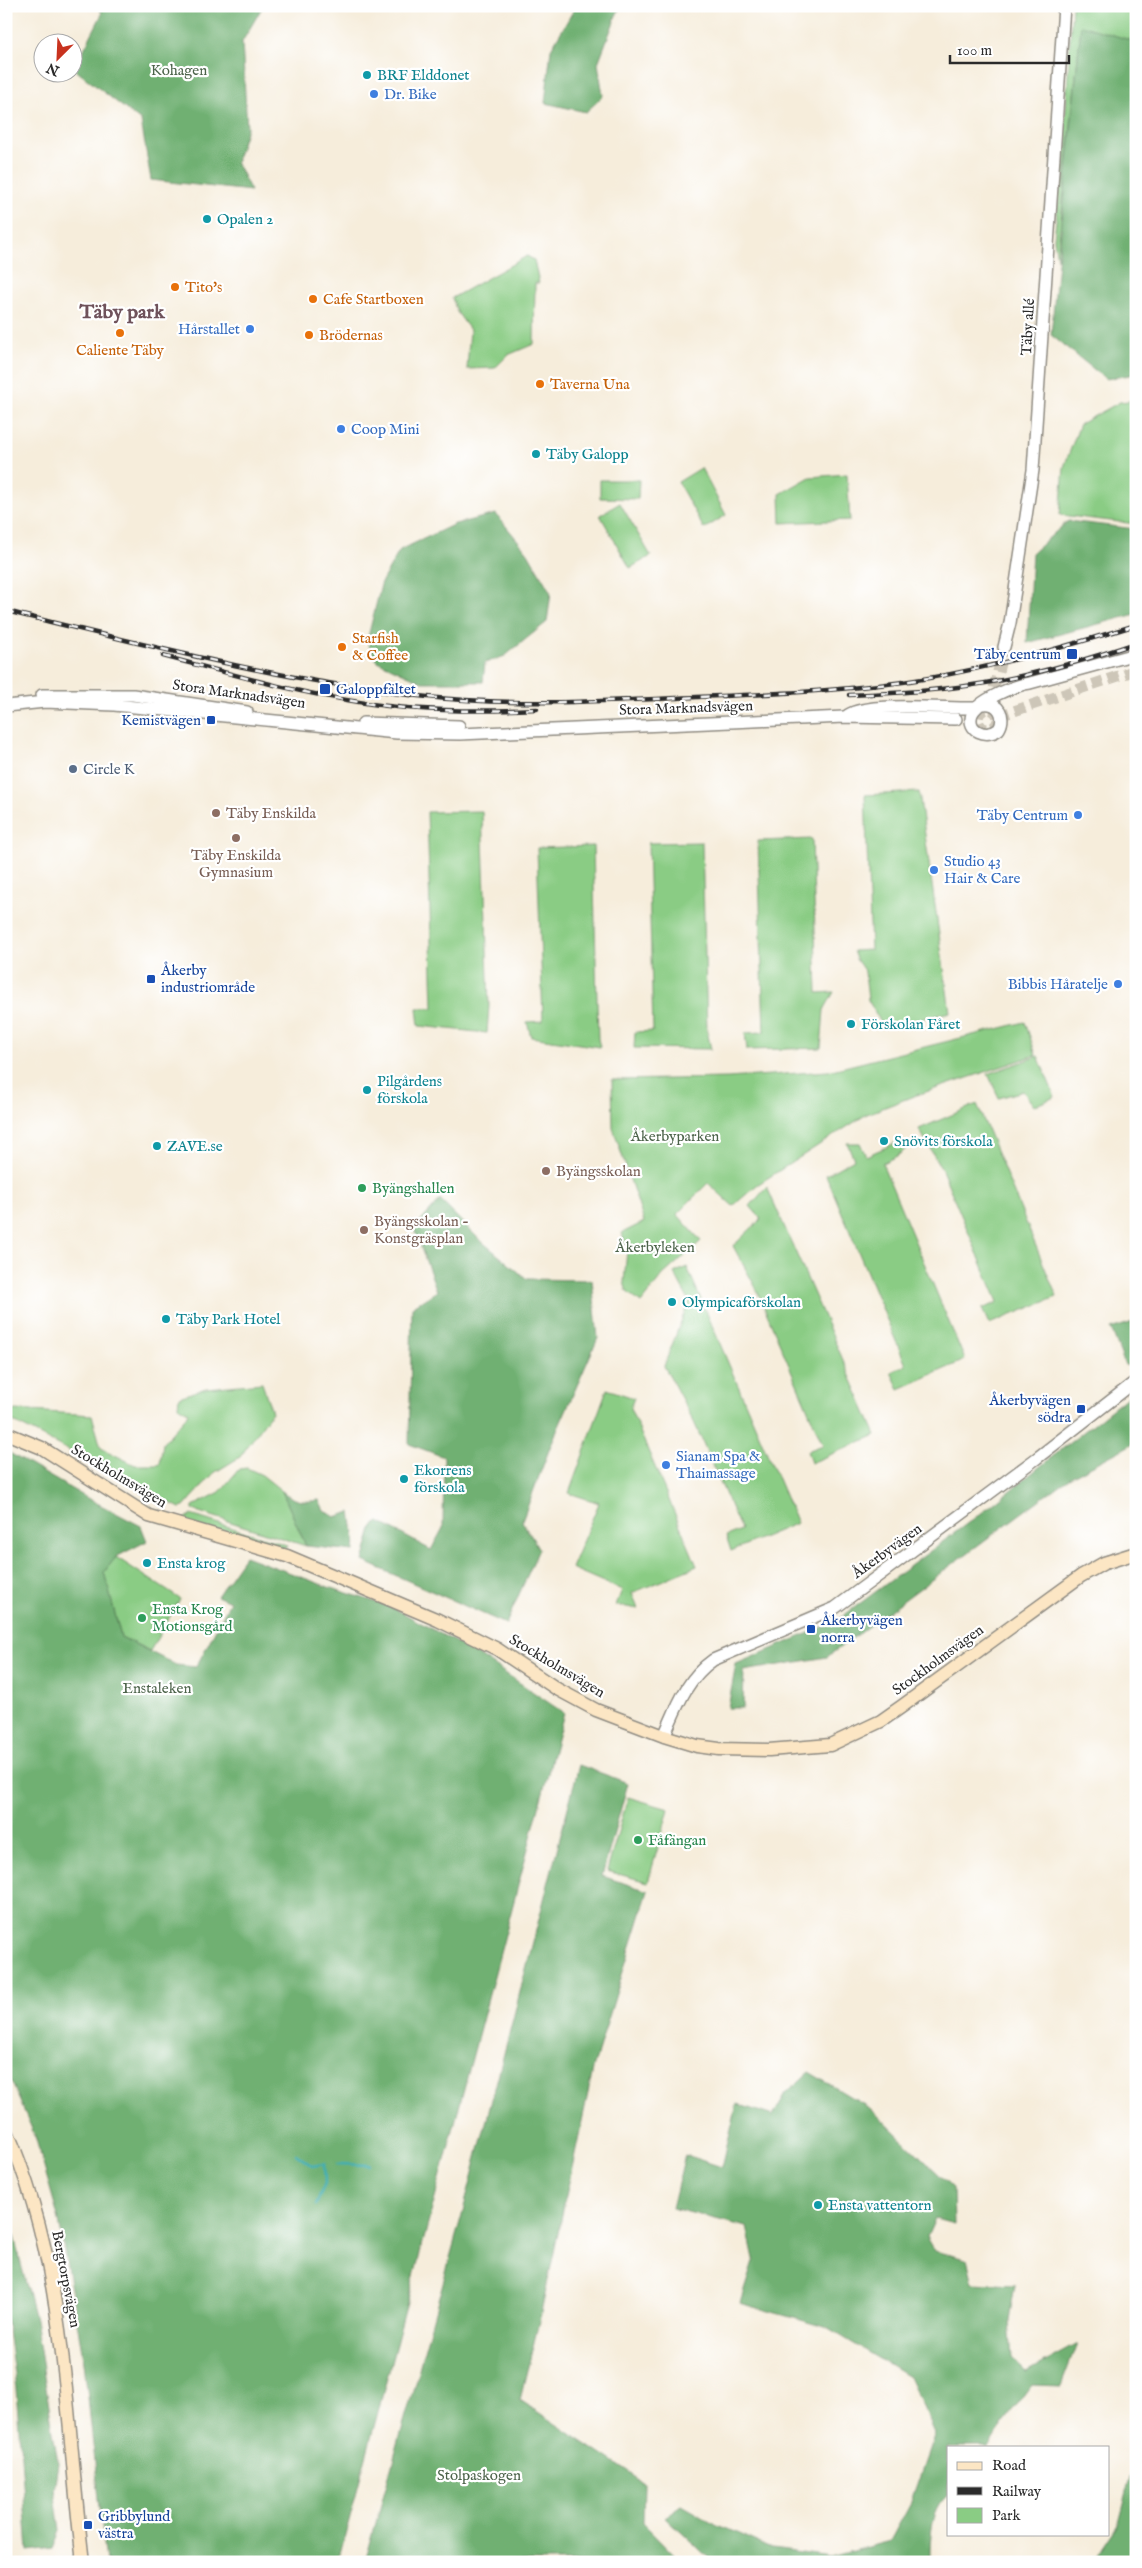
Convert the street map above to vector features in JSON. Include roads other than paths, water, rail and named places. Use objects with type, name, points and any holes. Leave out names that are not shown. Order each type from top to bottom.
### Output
[{"type":"main road","name":"Stockholmsvägen","points":[[6,1433],[42,1448],[149,1516],[175,1526],[287,1556],[438,1620],[497,1649],[557,1688],[596,1710],[664,1736],[697,1746],[719,1750],[769,1750],[830,1745],[881,1721],[1081,1576],[1104,1563],[1136,1553]]},
{"type":"main road","name":"Bergtorpsvägen","points":[[6,2129],[33,2204],[49,2263],[60,2327],[83,2562]]},
{"type":"main road","name":"Bergtorpsvägen","points":[[71,2440],[84,2517],[89,2562]]},
{"type":"street","name":"Täby allé","points":[[1004,647],[1010,623],[1033,470],[1064,6]]},
{"type":"street","points":[[979,706],[994,705],[999,709],[1002,723],[995,733],[982,734],[972,725],[972,714],[979,706],[1016,684],[1030,683],[1136,654]]},
{"type":"street","points":[[999,709],[1005,699],[1030,683]]},
{"type":"street","name":"Stora Marknadsvägen","points":[[6,700],[47,695],[133,695],[275,716],[352,723],[528,729]]},
{"type":"street","points":[[133,695],[133,708]]},
{"type":"street","name":"Stora Marknadsvägen","points":[[6,706],[45,702],[397,732],[460,734],[528,729],[844,717],[956,719]]},
{"type":"street","name":"Stora Marknadsvägen","points":[[844,717],[861,710],[979,706]]},
{"type":"street","name":"Stora Marknadsvägen","points":[[844,717],[857,722],[972,725]]},
{"type":"street","name":"Åkerbyvägen","points":[[664,1736],[684,1690],[700,1669],[713,1660],[835,1608],[1037,1458],[1136,1381]]},
{"type":"waterway","points":[[296,2154],[312,2166],[324,2164],[325,2183],[316,2205]]},
{"type":"waterway","points":[[337,2164],[369,2165]]},
{"type":"tunnel","points":[[990,704],[1004,647]]},
{"type":"tunnel","points":[[999,716],[1136,670]]},
{"type":"tunnel","points":[[984,709],[992,709],[998,715],[998,719],[998,723],[992,729],[984,729],[978,723],[978,715],[984,709]]},
{"type":"railway","points":[[6,611],[210,660],[314,681],[418,696],[515,702],[612,701],[772,694],[898,683],[1007,661],[1136,625]]},
{"type":"railway","points":[[849,695],[926,690],[983,683],[1053,668],[1136,643]]},
{"type":"railway","points":[[163,656],[285,688],[381,705],[448,710],[537,709]]},
{"type":"place","name":"BRF Elddonet","points":[[367,75]]},
{"type":"place","name":"Dr. Bike","points":[[374,94]]},
{"type":"place","name":"Opalen 2","points":[[207,219]]},
{"type":"place","name":"Tito's","points":[[175,287]]},
{"type":"place","name":"Cafe Startboxen","points":[[313,299]]},
{"type":"place","name":"Hårstallet","points":[[250,329]]},
{"type":"place","name":"Caliente Täby","points":[[120,333]]},
{"type":"place","name":"Brödernas","points":[[309,335]]},
{"type":"place","name":"Taverna Una","points":[[540,384]]},
{"type":"place","name":"Coop Mini","points":[[341,429]]},
{"type":"place","name":"Täby Galopp","points":[[536,454]]},
{"type":"place","name":"Starfish & Coffee","points":[[342,647]]},
{"type":"place","name":"Täby centrum","points":[[1072,654]]},
{"type":"place","name":"Galoppfältet","points":[[325,689]]},
{"type":"place","name":"Kemistvägen","points":[[211,720]]},
{"type":"place","name":"Circle K","points":[[73,769]]},
{"type":"place","name":"Täby Enskilda","points":[[216,813]]},
{"type":"place","name":"Täby Centrum","points":[[1078,815]]},
{"type":"place","name":"Täby Enskilda Gymnasium","points":[[236,838]]},
{"type":"place","name":"Studio 43 Hair & Care","points":[[934,870]]},
{"type":"place","name":"Åkerby industriområde","points":[[151,979]]},
{"type":"place","name":"Bibbis Håratelje","points":[[1118,984]]},
{"type":"place","name":"Förskolan Fåret","points":[[851,1024]]},
{"type":"place","name":"Pilgårdens förskola","points":[[367,1090]]},
{"type":"place","name":"Snövits förskola","points":[[884,1141]]},
{"type":"place","name":"ZAVE.se","points":[[157,1146]]},
{"type":"place","name":"Byängsskolan","points":[[546,1171]]},
{"type":"place","name":"Byängshallen","points":[[362,1188]]},
{"type":"place","name":"Byängsskolan - Konstgräsplan","points":[[364,1230]]},
{"type":"place","name":"Olympicaförskolan","points":[[672,1302]]},
{"type":"place","name":"Täby Park Hotel","points":[[166,1319]]},
{"type":"place","name":"Åkerbyvägen södra","points":[[1081,1409]]},
{"type":"place","name":"Sianam Spa & Thaimassage","points":[[666,1465]]},
{"type":"place","name":"Ekorrens förskola","points":[[404,1479]]},
{"type":"place","name":"Ensta krog","points":[[147,1563]]},
{"type":"place","name":"Ensta Krog Motionsgård","points":[[142,1618]]},
{"type":"place","name":"Åkerbyvägen norra","points":[[811,1629]]},
{"type":"place","name":"Fåfängan","points":[[638,1840]]},
{"type":"place","name":"Ensta vattentorn","points":[[818,2205]]},
{"type":"place","name":"Gribbylund västra","points":[[88,2525]]},
{"type":"district","name":"Täby park","points":[[122,312]]},
{"type":"park label","name":"Kohagen","points":[[179,70]]},
{"type":"park label","name":"Åkerbyparken","points":[[675,1136]]},
{"type":"park label","name":"Åkerbyleken","points":[[655,1247]]},
{"type":"park label","name":"Enstaleken","points":[[157,1688]]},
{"type":"park label","name":"Stolpaskogen","points":[[479,2475]]}]
